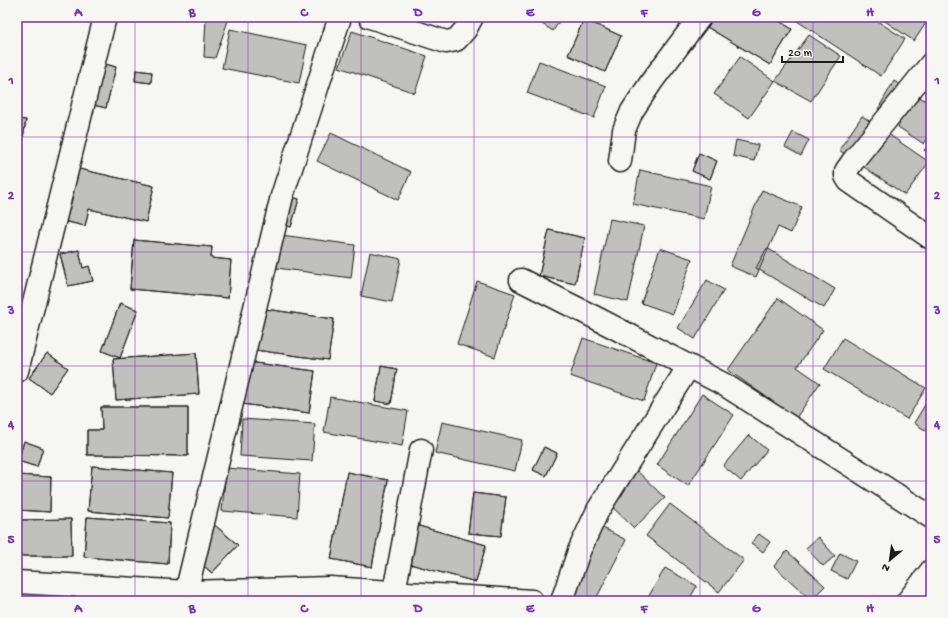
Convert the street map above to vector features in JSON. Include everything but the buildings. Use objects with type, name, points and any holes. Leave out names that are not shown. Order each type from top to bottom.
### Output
[{"type":"main road","points":[[18,360],[104,17]]},
{"type":"main road","points":[[186,596],[282,196],[340,17]]},
{"type":"main road","points":[[370,17],[446,42],[456,40],[465,30],[472,17]]},
{"type":"main road","points":[[620,161],[624,130],[632,111],[652,81],[700,17]]},
{"type":"main road","points":[[931,64],[853,161],[846,171],[846,176],[931,238]]},
{"type":"main road","points":[[521,280],[725,385],[931,517]]},
{"type":"main road","points":[[562,601],[579,551],[598,510],[689,366]]},
{"type":"main road","points":[[394,592],[421,450]]},
{"type":"main road","points":[[908,601],[931,571]]},
{"type":"main road","points":[[17,582],[186,596],[330,588],[532,601]]}]
